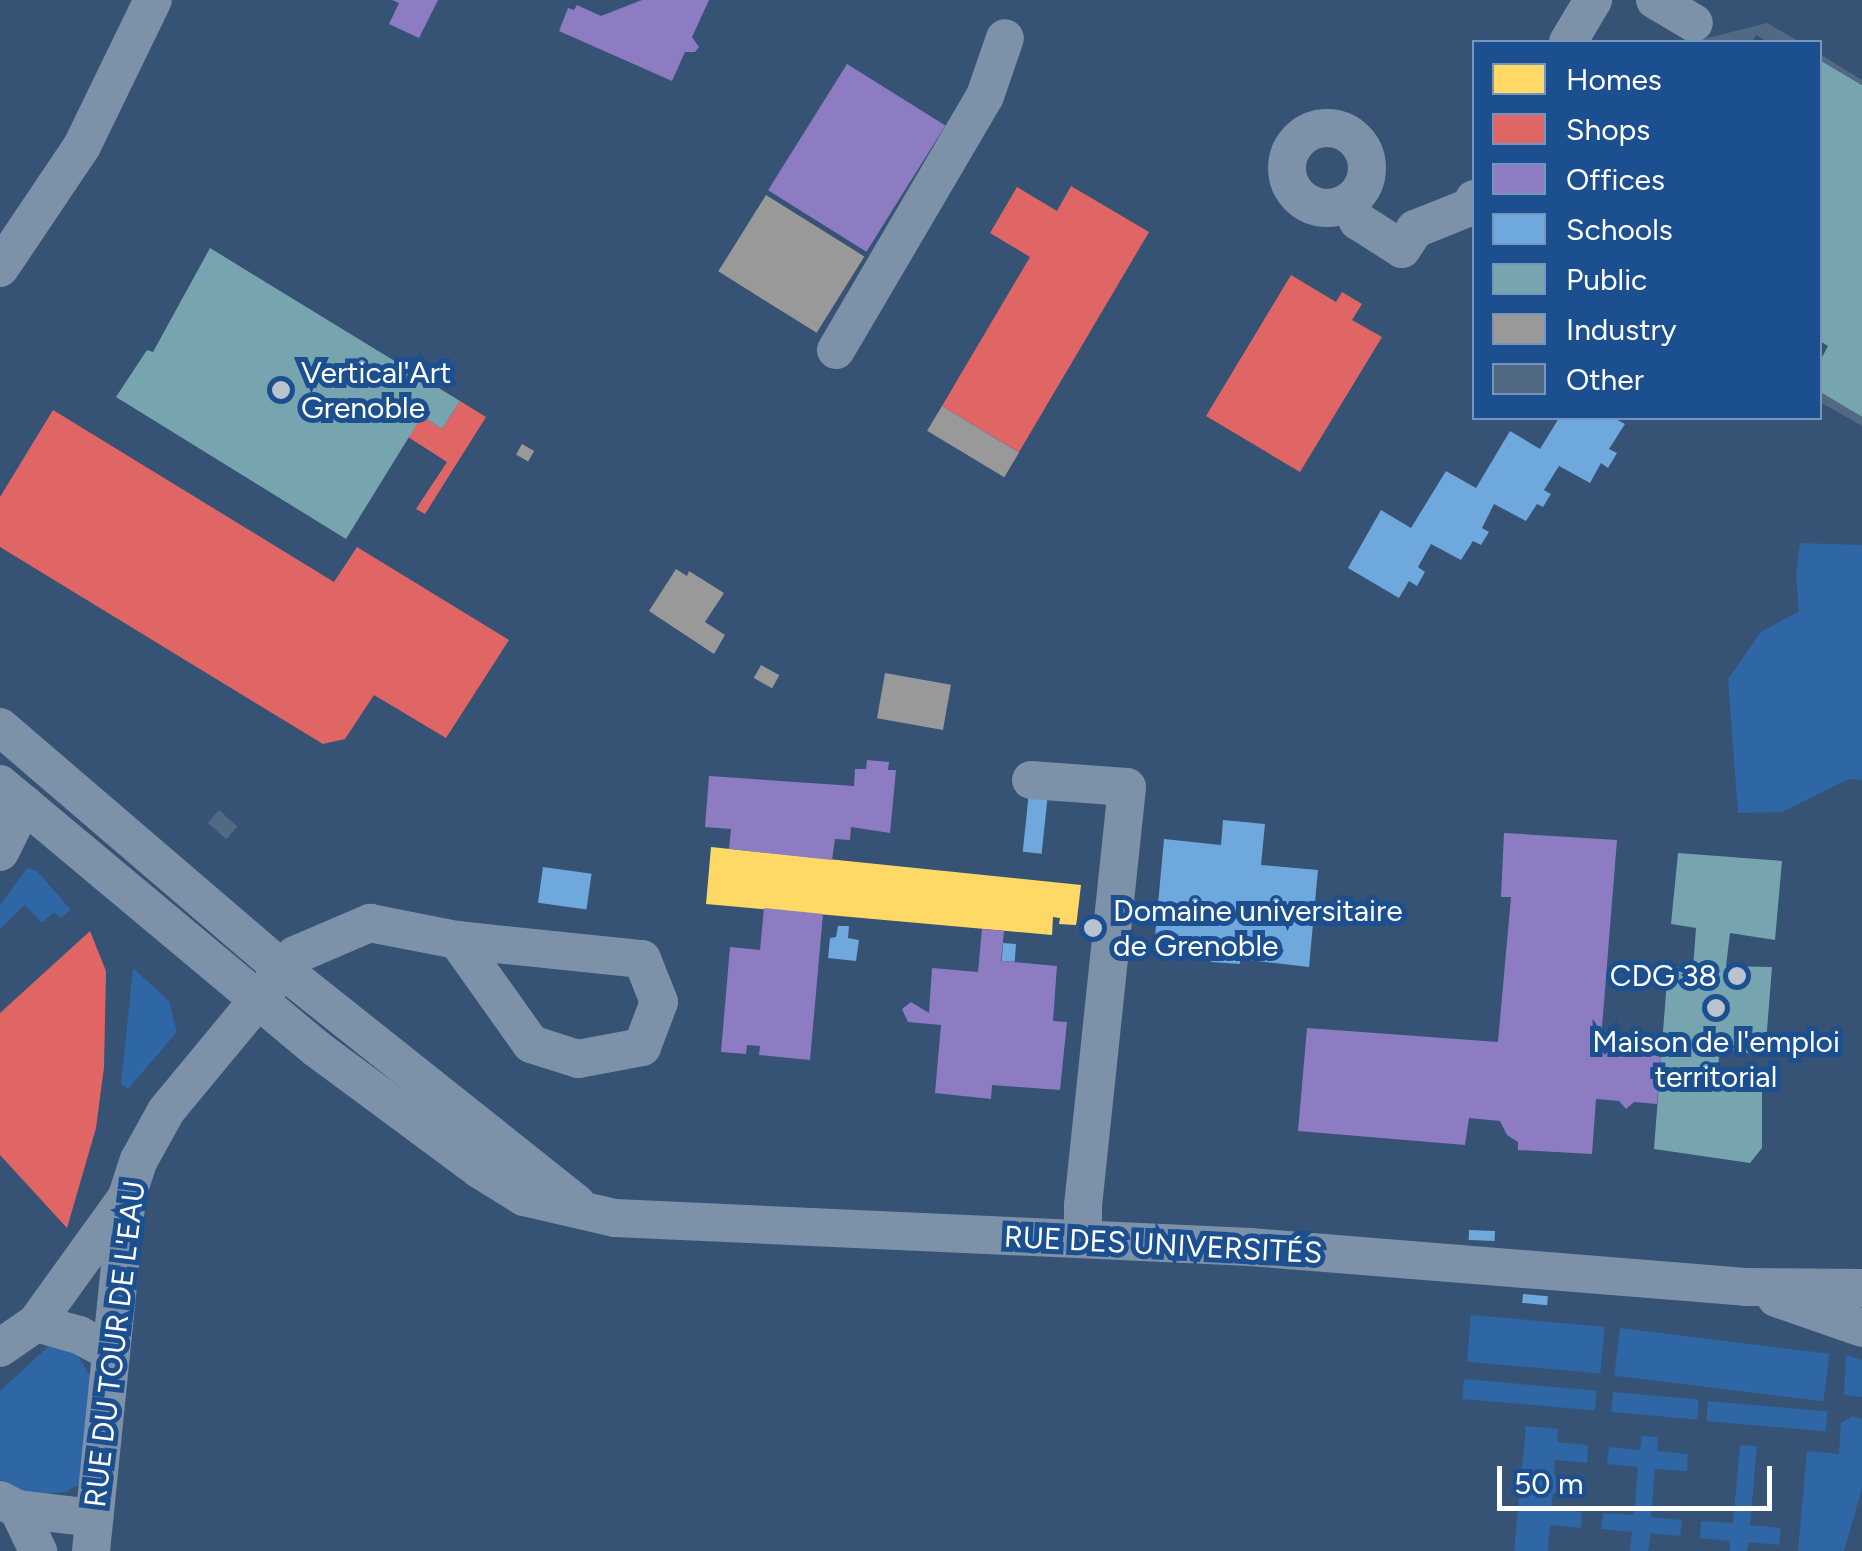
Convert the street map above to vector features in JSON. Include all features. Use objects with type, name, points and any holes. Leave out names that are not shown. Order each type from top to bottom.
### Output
[{"type":"street","points":[[0,268],[82,146],[153,0]]},
{"type":"street","points":[[1569,40],[1593,0]]},
{"type":"street","points":[[1655,0],[1694,23]]},
{"type":"street","points":[[836,350],[985,96],[1006,38]]},
{"type":"street","points":[[1348,203],[1358,221],[1402,248],[1415,229],[1472,206]]},
{"type":"street","points":[[0,728],[271,983]]},
{"type":"street","points":[[1031,780],[1128,787],[1083,1205],[1083,1239]]},
{"type":"street","points":[[0,852],[12,794],[137,902],[271,983]]},
{"type":"street","name":"RUE DU TOUR DE L'EAU","points":[[93,1534],[127,1196],[139,1160],[166,1111],[271,983],[312,944],[370,923],[457,940],[642,959],[659,1002],[642,1047],[578,1059],[531,1044],[457,940]]},
{"type":"street","name":"RUE DES UNIVERSITÉS","points":[[271,983],[582,1208],[615,1218],[1250,1247],[1745,1288],[1862,1288]]},
{"type":"street","points":[[0,1348],[36,1323],[127,1196]]},
{"type":"street","name":"RUE DES UNIVERSITÉS","points":[[1745,1288],[1862,1328]]},
{"type":"street","points":[[36,1323],[79,1335],[111,1352]]},
{"type":"street","points":[[9,1504],[93,1534]]},
{"type":"street","points":[[9,1504],[38,1551]]},
{"type":"shaded area","points":[[1800,543],[1862,545],[1862,780],[1849,779],[1782,812],[1738,813],[1728,679],[1761,632],[1799,611],[1796,575]]},
{"type":"shaded area","points":[[27,868],[37,871],[71,910],[61,918],[54,912],[42,923],[25,905],[0,929],[0,905]]},
{"type":"shaded area","points":[[133,968],[169,1001],[177,1032],[128,1089],[121,1084]]},
{"type":"shaded area","points":[[1471,1315],[1604,1327],[1600,1374],[1467,1362]]},
{"type":"shaded area","points":[[1620,1328],[1829,1354],[1824,1401],[1614,1376]]},
{"type":"shaded area","points":[[53,1342],[73,1348],[91,1377],[79,1485],[64,1492],[32,1495],[0,1479],[0,1391]]},
{"type":"shaded area","points":[[1846,1355],[1862,1360],[1862,1397],[1844,1395]]},
{"type":"shaded area","points":[[1464,1379],[1596,1391],[1595,1411],[1462,1399]]},
{"type":"shaded area","points":[[1613,1392],[1699,1399],[1697,1419],[1611,1412]]},
{"type":"shaded area","points":[[1708,1401],[1828,1411],[1826,1431],[1706,1421]]},
{"type":"shaded area","points":[[1853,1416],[1862,1419],[1862,1488],[1844,1551],[1798,1551],[1807,1451],[1839,1454],[1841,1423]]},
{"type":"shaded area","points":[[1526,1426],[1558,1429],[1557,1442],[1588,1445],[1587,1463],[1555,1460],[1554,1476],[1585,1479],[1584,1496],[1553,1493],[1551,1509],[1582,1512],[1581,1528],[1550,1525],[1548,1551],[1514,1551]]},
{"type":"shaded area","points":[[1642,1436],[1658,1437],[1657,1451],[1688,1454],[1687,1471],[1655,1469],[1651,1517],[1682,1520],[1680,1536],[1651,1533],[1648,1551],[1630,1551],[1632,1532],[1601,1529],[1603,1513],[1634,1515],[1638,1467],[1607,1464],[1609,1447],[1640,1450]]},
{"type":"shaded area","points":[[1740,1445],[1757,1446],[1750,1525],[1781,1528],[1779,1545],[1749,1542],[1747,1551],[1730,1551],[1730,1541],[1700,1538],[1701,1521],[1733,1523]]},
{"type":"building: Homes","points":[[711,847],[1081,885],[1076,925],[1059,924],[1060,918],[1053,917],[1052,935],[706,904]]},
{"type":"building: Shops","points":[[1071,186],[1149,232],[1019,452],[942,406],[1030,257],[990,233],[1017,187],[1057,211]]},
{"type":"building: Shops","points":[[1291,275],[1336,302],[1342,292],[1362,304],[1352,320],[1382,337],[1300,472],[1206,416]]},
{"type":"building: Shops","points":[[460,401],[486,417],[425,514],[416,509],[447,462],[408,437],[422,416],[442,429]]},
{"type":"building: Shops","points":[[53,410],[334,582],[357,547],[509,640],[446,738],[374,695],[345,739],[323,744],[0,547],[0,497]]},
{"type":"building: Shops","points":[[90,931],[106,971],[104,1067],[96,1128],[67,1228],[0,1155],[0,1013]]},
{"type":"building: Offices","points":[[392,0],[438,0],[419,38],[389,24],[399,3]]},
{"type":"building: Offices","points":[[642,0],[709,0],[692,37],[699,47],[695,52],[685,52],[672,81],[559,31],[568,8],[574,10],[577,5],[601,16]]},
{"type":"building: Offices","points":[[847,64],[945,125],[866,252],[768,190]]},
{"type":"building: Offices","points":[[867,760],[889,762],[888,770],[896,770],[890,833],[851,827],[850,840],[835,839],[832,860],[729,849],[731,829],[705,827],[709,776],[854,786],[855,769],[866,769]]},
{"type":"building: Offices","points":[[1504,833],[1617,840],[1600,1052],[1613,1053],[1620,1041],[1633,1037],[1644,1043],[1648,1055],[1661,1056],[1657,1104],[1634,1102],[1626,1109],[1619,1101],[1596,1099],[1592,1154],[1518,1150],[1518,1142],[1507,1135],[1500,1121],[1469,1118],[1465,1145],[1298,1131],[1307,1028],[1498,1042],[1511,897],[1501,897]]},
{"type":"building: Offices","points":[[764,908],[823,914],[810,1060],[759,1055],[760,1046],[747,1045],[746,1054],[721,1052],[730,947],[760,950]]},
{"type":"building: Offices","points":[[982,929],[1004,931],[1001,961],[1057,966],[1053,1021],[1067,1022],[1060,1090],[992,1085],[991,1099],[935,1093],[941,1025],[908,1022],[902,1009],[911,1002],[929,1013],[932,968],[978,972]]},
{"type":"building: Schools","points":[[1558,420],[1618,420],[1625,424],[1609,449],[1617,453],[1608,468],[1601,463],[1590,483],[1559,466],[1544,490],[1551,494],[1543,507],[1537,504],[1526,521],[1494,504],[1482,528],[1489,532],[1481,545],[1473,541],[1461,560],[1431,544],[1418,567],[1425,572],[1417,586],[1409,581],[1399,598],[1348,568],[1381,510],[1411,528],[1446,471],[1476,488],[1510,431],[1540,449]]},
{"type":"building: Schools","points":[[1029,792],[1048,794],[1042,854],[1023,852]]},
{"type":"building: Schools","points":[[1223,820],[1265,824],[1261,865],[1318,870],[1309,967],[1240,959],[1240,964],[1211,962],[1213,941],[1155,937],[1164,839],[1221,845]]},
{"type":"building: Schools","points":[[543,867],[592,874],[587,909],[538,903]]},
{"type":"building: Schools","points":[[838,926],[849,926],[848,938],[859,940],[856,961],[828,958],[830,938],[836,937]]},
{"type":"building: Schools","points":[[1003,943],[1016,944],[1015,962],[1002,961]]},
{"type":"building: Schools","points":[[1469,1230],[1495,1231],[1495,1241],[1469,1240]]},
{"type":"building: Schools","points":[[1523,1294],[1548,1296],[1547,1305],[1522,1303]]},
{"type":"building: Public","points":[[1822,61],[1862,85],[1862,417],[1822,393],[1822,357],[1828,346],[1822,342]]},
{"type":"building: Public","name":"Vertical'Art Grenoble","points":[[210,248],[460,401],[442,429],[422,416],[346,539],[116,397],[147,350],[153,352]]},
{"type":"building: Public","name":"Maison de l'emploi territorial","points":[[1678,853],[1782,861],[1775,940],[1730,933],[1726,966],[1772,967],[1765,1056],[1720,1048],[1716,1087],[1762,1092],[1762,1148],[1750,1163],[1654,1149],[1668,967],[1693,968],[1696,928],[1671,924]]},
{"type":"building: Industry","points":[[766,195],[864,256],[817,333],[718,271]]},
{"type":"building: Industry","points":[[942,406],[1019,452],[1004,477],[927,431]]},
{"type":"building: Industry","points":[[522,444],[534,451],[528,461],[516,454]]},
{"type":"building: Industry","points":[[676,569],[687,576],[689,571],[724,593],[705,622],[725,635],[714,654],[649,611]]},
{"type":"building: Industry","points":[[761,665],[779,675],[772,688],[754,678]]},
{"type":"building: Industry","points":[[885,673],[951,685],[943,730],[877,718]]},
{"type":"building: Other","points":[[1767,23],[1797,40],[1765,40],[1756,35],[1753,40],[1700,40]]},
{"type":"building: Other","points":[[1822,55],[1862,80],[1862,85],[1822,61]]},
{"type":"building: Other","points":[[1822,393],[1862,417],[1862,426],[1822,403]]},
{"type":"building: Other","points":[[219,810],[238,827],[226,839],[208,823]]},
{"type":"place","name":"Vertical'Art Grenoble","points":[[281,390]]},
{"type":"place","name":"Domaine universitaire de Grenoble","points":[[1093,928]]},
{"type":"place","name":"CDG 38","points":[[1737,976]]},
{"type":"place","name":"Maison de l'emploi territorial","points":[[1716,1008]]}]
